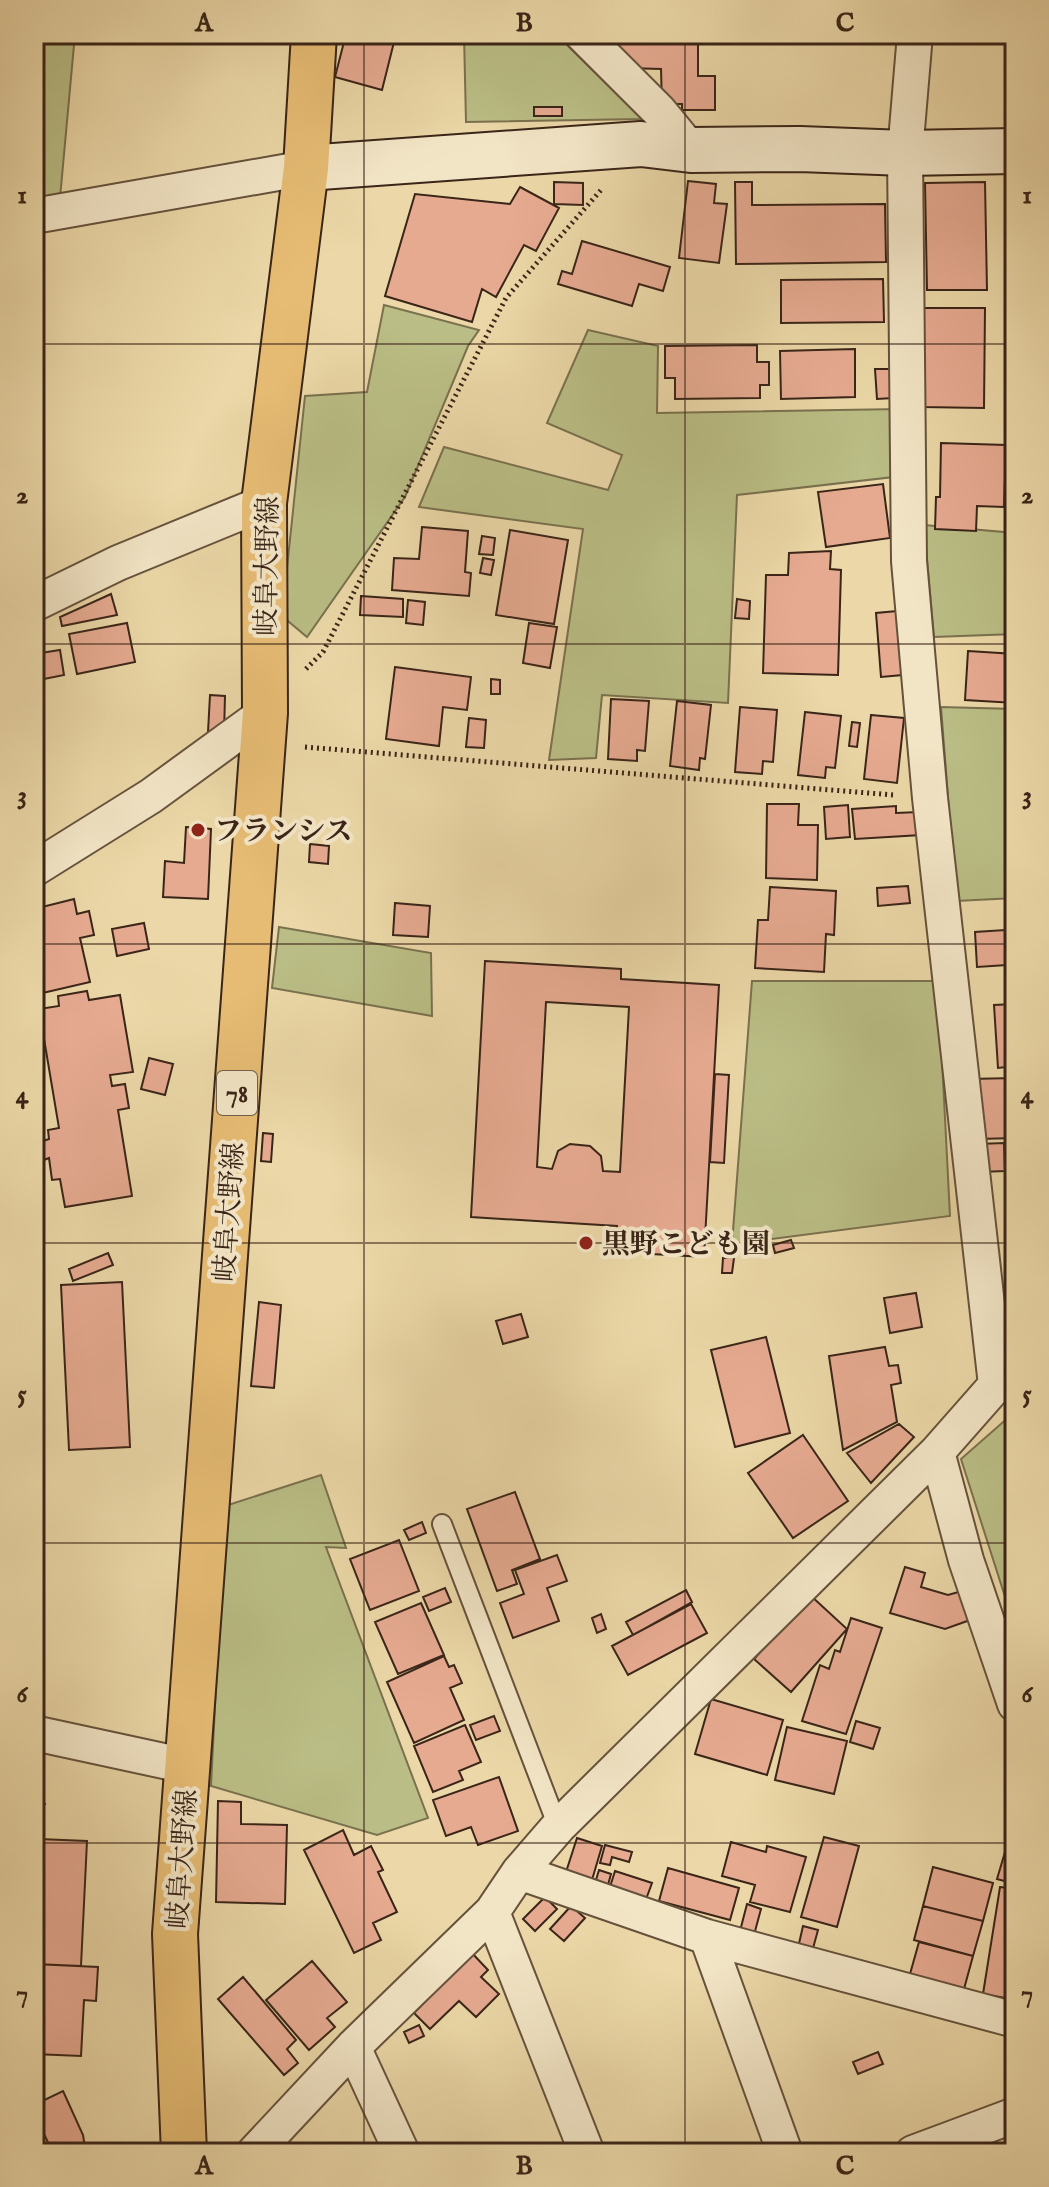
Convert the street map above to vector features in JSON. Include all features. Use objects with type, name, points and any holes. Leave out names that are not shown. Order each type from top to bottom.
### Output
[{"type":"main road","name":"岐阜大野線","points":[[184,2153],[175,1934],[265,713],[264,503],[306,168],[314,34]]},
{"type":"street","points":[[582,34],[659,111],[691,150]]},
{"type":"street","points":[[254,2153],[353,2047],[492,1912],[519,1872],[558,1827],[937,1452],[1006,1376],[930,798],[909,561],[905,153],[915,34]]},
{"type":"street","points":[[34,216],[306,168],[374,161],[641,144],[691,150],[1015,151]]},
{"type":"street","points":[[34,604],[118,563],[264,503]]},
{"type":"street","points":[[34,869],[151,796],[265,713]]},
{"type":"street","points":[[937,1452],[966,1560],[1015,1704]]},
{"type":"street","points":[[34,1733],[187,1766]]},
{"type":"street","points":[[519,1872],[707,1937],[1015,2020]]},
{"type":"street","points":[[492,1912],[587,2153]]},
{"type":"street","points":[[707,1937],[785,2153]]},
{"type":"street","points":[[353,2047],[402,2153]]},
{"type":"street","points":[[913,2153],[1015,2115]]},
{"type":"lane","points":[[442,1524],[558,1827]]},
{"type":"path","points":[[641,144],[506,298],[323,652],[265,713],[299,747],[930,798]]},
{"type":"green space","points":[[34,34],[75,34],[60,198],[34,202]]},
{"type":"green space","points":[[464,34],[556,34],[642,119],[466,122]]},
{"type":"green space","points":[[384,305],[479,330],[468,346],[405,497],[307,637],[282,616],[305,396],[367,392]]},
{"type":"green space","points":[[588,330],[658,346],[657,413],[900,409],[902,476],[737,495],[728,703],[602,695],[596,758],[549,760],[583,529],[419,507],[444,447],[608,490],[622,455],[547,423]]},
{"type":"green space","points":[[924,525],[1015,533],[1015,634],[934,637]]},
{"type":"green space","points":[[941,707],[1015,709],[1015,898],[956,901]]},
{"type":"green space","points":[[279,927],[431,953],[432,1016],[272,988]]},
{"type":"green space","points":[[752,981],[938,981],[950,1216],[732,1244]]},
{"type":"green space","points":[[1011,1415],[1015,1423],[1015,1628],[961,1459]]},
{"type":"green space","points":[[321,1475],[346,1548],[326,1547],[428,1818],[377,1835],[211,1786],[225,1506]]},
{"type":"building","points":[[346,34],[396,34],[382,90],[335,77]]},
{"type":"building","points":[[698,34],[698,76],[715,76],[715,110],[682,110],[682,104],[662,104],[661,69],[625,68],[606,35]]},
{"type":"building","points":[[534,107],[562,107],[562,116],[534,116]]},
{"type":"building","points":[[688,181],[716,184],[714,203],[727,204],[719,263],[679,258]]},
{"type":"building","points":[[554,182],[583,183],[583,205],[554,204]]},
{"type":"building","points":[[735,182],[752,182],[752,205],[885,204],[886,262],[736,264]]},
{"type":"building","points":[[985,182],[987,290],[927,290],[925,183]]},
{"type":"building","points":[[520,187],[559,208],[536,251],[524,245],[496,297],[482,289],[472,322],[385,296],[415,194],[510,204]]},
{"type":"building","points":[[582,241],[670,267],[663,291],[639,284],[632,306],[558,284],[562,271],[572,274]]},
{"type":"building","points":[[883,279],[884,322],[781,323],[781,280]]},
{"type":"building","points":[[923,308],[985,308],[984,408],[922,407]]},
{"type":"building","points":[[757,345],[757,362],[769,362],[769,385],[760,385],[760,398],[675,399],[675,378],[665,378],[665,346]]},
{"type":"building","points":[[855,349],[855,397],[781,399],[780,351]]},
{"type":"building","points":[[875,369],[892,369],[893,398],[877,399]]},
{"type":"building","points":[[1008,402],[1015,402],[1015,430],[1008,429]]},
{"type":"building","points":[[941,443],[1006,445],[1004,507],[977,506],[976,531],[935,529],[936,497],[940,497]]},
{"type":"building","points":[[883,484],[890,538],[826,547],[818,492]]},
{"type":"building","points":[[422,527],[468,531],[465,572],[471,573],[469,596],[392,590],[394,558],[419,559]]},
{"type":"building","points":[[510,530],[568,540],[554,624],[496,615]]},
{"type":"building","points":[[482,536],[495,538],[493,555],[479,554]]},
{"type":"building","points":[[831,551],[830,569],[841,570],[838,675],[763,673],[766,575],[788,575],[789,553]]},
{"type":"building","points":[[483,558],[494,560],[491,575],[480,573]]},
{"type":"building","points":[[111,594],[117,615],[62,626],[60,617]]},
{"type":"building","points":[[361,596],[403,599],[403,617],[360,615]]},
{"type":"building","points":[[737,599],[750,601],[749,619],[735,618]]},
{"type":"building","points":[[408,600],[425,602],[423,625],[406,623]]},
{"type":"building","points":[[908,610],[914,674],[881,677],[876,613]]},
{"type":"building","points":[[127,623],[135,662],[77,674],[69,634]]},
{"type":"building","points":[[529,623],[557,627],[550,668],[523,663]]},
{"type":"building","points":[[60,650],[64,675],[34,681],[34,654]]},
{"type":"building","points":[[968,651],[1015,654],[1015,703],[965,700]]},
{"type":"building","points":[[395,667],[471,677],[467,710],[443,707],[439,746],[386,739]]},
{"type":"building","points":[[491,679],[500,680],[500,694],[491,694]]},
{"type":"building","points":[[210,695],[225,696],[224,733],[208,732]]},
{"type":"building","points":[[611,699],[649,701],[645,751],[637,750],[637,761],[608,759]]},
{"type":"building","points":[[677,701],[711,705],[705,759],[700,758],[699,770],[670,766]]},
{"type":"building","points":[[740,707],[777,710],[773,762],[763,761],[762,774],[735,772]]},
{"type":"building","points":[[805,712],[841,716],[835,768],[826,767],[825,778],[798,775]]},
{"type":"building","points":[[871,715],[904,718],[897,783],[864,779]]},
{"type":"building","points":[[469,718],[486,720],[484,748],[466,747]]},
{"type":"building","points":[[852,722],[860,723],[857,747],[849,746]]},
{"type":"building","points":[[767,804],[799,804],[798,825],[818,825],[817,880],[766,878]]},
{"type":"building","points":[[848,805],[850,837],[826,839],[824,807]]},
{"type":"building","points":[[896,806],[896,813],[919,812],[921,835],[855,839],[852,809]]},
{"type":"building","points":[[186,827],[211,829],[208,899],[163,897],[165,861],[184,863]]},
{"type":"building","points":[[310,844],[329,846],[328,864],[309,862]]},
{"type":"building","points":[[908,886],[910,903],[878,906],[877,888]]},
{"type":"building","points":[[770,887],[836,891],[834,935],[826,934],[824,972],[755,968],[758,920],[768,920]]},
{"type":"building","points":[[74,899],[77,914],[89,911],[94,935],[80,938],[90,982],[34,995],[34,909]]},
{"type":"building","points":[[395,903],[430,906],[428,937],[393,935]]},
{"type":"building","points":[[144,923],[149,949],[117,956],[112,929]]},
{"type":"building","points":[[1005,930],[1007,965],[977,967],[975,932]]},
{"type":"building","points":[[1012,934],[1015,934],[1015,981],[1014,981]]},
{"type":"building","points":[[485,961],[621,969],[621,979],[719,985],[704,1257],[616,1252],[617,1226],[471,1217]],"holes":[[[546,1002],[629,1007],[620,1172],[603,1171],[601,1156],[590,1146],[570,1144],[558,1151],[552,1169],[537,1167]]]},
{"type":"building","points":[[87,991],[89,1000],[120,995],[133,1072],[110,1075],[112,1086],[125,1084],[129,1108],[118,1110],[132,1196],[65,1207],[60,1179],[52,1180],[49,1158],[34,1164],[34,1144],[49,1139],[48,1130],[59,1128],[39,1009],[59,1006],[58,996]]},
{"type":"building","points":[[1015,1004],[1015,1066],[998,1068],[994,1005]]},
{"type":"building","points":[[149,1058],[173,1064],[165,1095],[141,1089]]},
{"type":"building","points":[[715,1074],[729,1075],[724,1163],[710,1162]]},
{"type":"building","points":[[1015,1078],[1015,1138],[978,1139],[969,1079]]},
{"type":"building","points":[[263,1133],[273,1134],[271,1162],[261,1161]]},
{"type":"building","points":[[1004,1143],[1005,1171],[980,1172],[978,1144]]},
{"type":"building","points":[[791,1240],[794,1248],[775,1253],[773,1245]]},
{"type":"building","points":[[108,1253],[113,1265],[73,1281],[69,1269]]},
{"type":"building","points":[[723,1258],[734,1258],[732,1273],[722,1273]]},
{"type":"building","points":[[122,1282],[130,1447],[69,1450],[61,1285]]},
{"type":"building","points":[[916,1293],[922,1327],[890,1333],[884,1298]]},
{"type":"building","points":[[259,1302],[281,1305],[274,1388],[251,1386]]},
{"type":"building","points":[[521,1314],[528,1337],[503,1344],[496,1321]]},
{"type":"building","points":[[766,1337],[790,1433],[735,1447],[711,1350]]},
{"type":"building","points":[[885,1347],[889,1366],[898,1365],[901,1383],[891,1385],[897,1422],[843,1450],[829,1356]]},
{"type":"building","points":[[899,1424],[914,1437],[871,1483],[847,1453]]},
{"type":"building","points":[[803,1435],[848,1501],[793,1538],[748,1473]]},
{"type":"building","points":[[515,1492],[540,1559],[512,1570],[517,1584],[497,1591],[467,1509]]},
{"type":"building","points":[[422,1522],[426,1533],[409,1540],[404,1530]]},
{"type":"building","points":[[399,1540],[419,1591],[370,1610],[350,1559]]},
{"type":"building","points":[[557,1555],[567,1581],[547,1588],[559,1621],[513,1638],[500,1603],[524,1594],[515,1570]]},
{"type":"building","points":[[905,1567],[925,1573],[921,1587],[948,1595],[962,1591],[970,1620],[945,1629],[890,1613]]},
{"type":"building","points":[[445,1588],[451,1602],[429,1611],[423,1597]]},
{"type":"building","points":[[686,1590],[692,1602],[633,1635],[626,1622]]},
{"type":"building","points":[[810,1595],[847,1629],[791,1692],[754,1659]]},
{"type":"building","points":[[421,1603],[444,1655],[398,1674],[375,1622]]},
{"type":"building","points":[[691,1604],[707,1633],[628,1675],[612,1646]]},
{"type":"building","points":[[601,1614],[606,1629],[597,1633],[592,1618]]},
{"type":"building","points":[[851,1618],[882,1628],[846,1734],[802,1721],[820,1665],[829,1669],[835,1650],[840,1652]]},
{"type":"building","points":[[444,1656],[449,1667],[454,1665],[462,1683],[450,1688],[464,1720],[414,1743],[387,1682]]},
{"type":"building","points":[[711,1699],[783,1720],[767,1775],[695,1754]]},
{"type":"building","points":[[494,1716],[500,1731],[476,1740],[470,1725]]},
{"type":"building","points":[[856,1721],[880,1728],[873,1749],[850,1742]]},
{"type":"building","points":[[465,1725],[481,1762],[459,1771],[463,1780],[433,1792],[414,1746]]},
{"type":"building","points":[[787,1727],[847,1741],[834,1794],[775,1780]]},
{"type":"building","points":[[499,1777],[518,1831],[478,1845],[471,1827],[446,1836],[433,1800]]},
{"type":"building","points":[[34,1793],[45,1804],[34,1815]]},
{"type":"building","points":[[218,1801],[241,1802],[241,1824],[287,1825],[285,1904],[216,1902]]},
{"type":"building","points":[[343,1830],[354,1855],[371,1846],[383,1870],[378,1872],[397,1912],[373,1923],[381,1940],[354,1953],[304,1850]]},
{"type":"building","points":[[824,1837],[859,1846],[837,1927],[801,1917]]},
{"type":"building","points":[[577,1838],[602,1846],[592,1880],[566,1872]]},
{"type":"building","points":[[39,1839],[87,1841],[81,1966],[34,1964],[34,1858],[38,1858]]},
{"type":"building","points":[[731,1842],[766,1852],[767,1846],[806,1857],[790,1912],[750,1902],[755,1885],[722,1876]]},
{"type":"building","points":[[605,1845],[632,1852],[629,1862],[612,1857],[610,1865],[600,1863]]},
{"type":"building","points":[[1005,1852],[1015,1855],[1015,1884],[997,1879]]},
{"type":"building","points":[[933,1867],[993,1883],[983,1921],[923,1906]]},
{"type":"building","points":[[668,1868],[739,1888],[730,1920],[659,1901]]},
{"type":"building","points":[[599,1870],[611,1874],[608,1885],[596,1880]]},
{"type":"building","points":[[615,1871],[652,1883],[645,1902],[609,1890]]},
{"type":"building","points":[[1000,1887],[1015,1889],[1015,1973],[1011,1999],[983,1994]]},
{"type":"building","points":[[545,1897],[557,1909],[535,1931],[523,1919]]},
{"type":"building","points":[[747,1904],[761,1909],[754,1935],[740,1931]]},
{"type":"building","points":[[571,1906],[585,1918],[564,1941],[550,1929]]},
{"type":"building","points":[[923,1906],[983,1921],[973,1956],[914,1940]]},
{"type":"building","points":[[803,1926],[818,1930],[812,1952],[798,1948]]},
{"type":"building","points":[[919,1942],[973,1956],[964,1989],[910,1974]]},
{"type":"building","points":[[470,1951],[488,1970],[481,1977],[499,1994],[476,2017],[459,2001],[430,2029],[414,2013],[442,1984],[439,1981]]},
{"type":"building","points":[[312,1961],[347,2002],[327,2018],[335,2027],[309,2050],[266,2000]]},
{"type":"building","points":[[34,1964],[98,1967],[96,2001],[84,2000],[81,2056],[34,2054]]},
{"type":"building","points":[[243,1977],[296,2040],[287,2049],[298,2063],[284,2075],[218,1999]]},
{"type":"building","points":[[419,2025],[424,2036],[409,2043],[404,2032]]},
{"type":"building","points":[[878,2052],[883,2064],[858,2074],[853,2062]]},
{"type":"building","points":[[63,2091],[83,2135],[86,2153],[53,2153],[34,2113],[34,2105]]},
{"type":"place","name":"フランシス","points":[[198,830]]},
{"type":"place","name":"黒野こども園","points":[[586,1243]]}]
